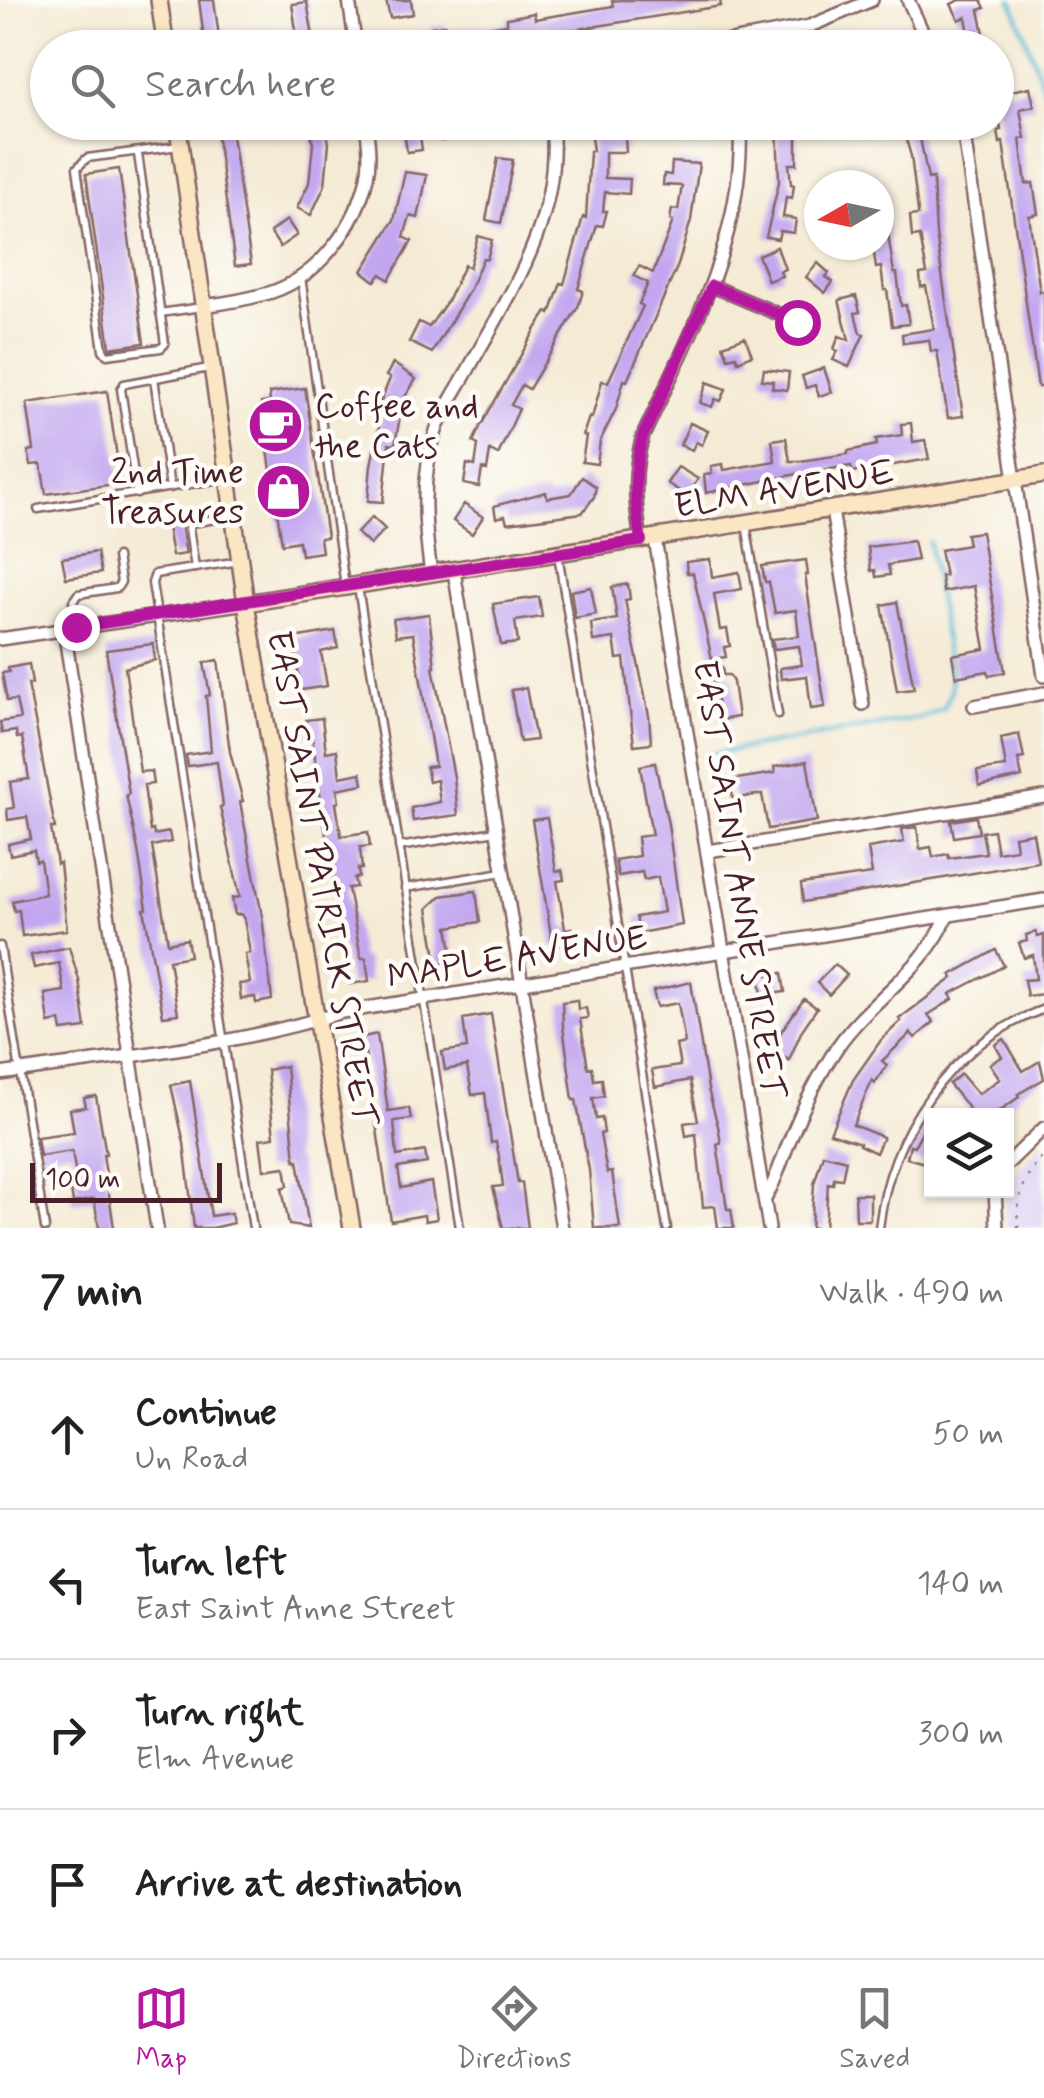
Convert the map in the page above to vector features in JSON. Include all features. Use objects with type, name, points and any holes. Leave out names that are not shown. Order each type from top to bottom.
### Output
[{"type":"main road","points":[[159,0],[163,30]]},
{"type":"main road","name":"EAST SAINT PATRICK STREET","points":[[179,140],[246,603],[352,1228]]},
{"type":"main road","name":"ELM AVENUE","points":[[246,603],[1044,475]]},
{"type":"street","points":[[349,0],[353,30]]},
{"type":"street","points":[[794,30],[872,0]]},
{"type":"street","points":[[908,0],[922,30]]},
{"type":"street","points":[[204,306],[275,291],[301,277],[341,237],[367,178],[366,140]]},
{"type":"street","points":[[431,574],[423,505],[430,454],[445,409],[531,257],[547,202],[552,140]]},
{"type":"street","name":"EAST SAINT ANNE STREET","points":[[739,140],[735,203],[712,286],[643,436],[633,481],[708,850],[769,1228]]},
{"type":"street","points":[[965,140],[1044,676]]},
{"type":"street","points":[[712,286],[797,322]]},
{"type":"street","points":[[832,510],[864,704]]},
{"type":"street","points":[[454,570],[562,1228]]},
{"type":"street","name":"ELM AVENUE","points":[[0,639],[246,603]]},
{"type":"street","points":[[70,628],[157,1228]]},
{"type":"street","points":[[974,706],[1044,693]]},
{"type":"street","points":[[708,850],[1044,797]]},
{"type":"street","name":"MAPLE AVENUE","points":[[0,1074],[224,1040],[342,1012],[1044,900]]},
{"type":"street","points":[[765,1199],[814,1086],[838,1047],[858,1020],[931,947],[947,917]]},
{"type":"street","points":[[1014,1158],[1044,1128]]},
{"type":"street","points":[[995,1198],[996,1228]]},
{"type":"lane","points":[[138,154],[165,344],[161,348],[107,355],[102,350],[77,168],[88,158],[180,146]]},
{"type":"lane","points":[[301,277],[460,1228]]},
{"type":"lane","points":[[160,313],[204,306]]},
{"type":"lane","points":[[137,494],[120,388],[124,384],[212,368]]},
{"type":"lane","points":[[154,378],[170,488]]},
{"type":"lane","points":[[38,509],[228,478]]},
{"type":"lane","points":[[195,568],[189,528],[192,523],[233,516]]},
{"type":"lane","points":[[746,524],[778,714]]},
{"type":"lane","points":[[558,554],[667,1228]]},
{"type":"lane","points":[[70,628],[73,601],[78,594],[117,588],[121,582],[117,557]]},
{"type":"lane","points":[[240,561],[156,574],[152,583],[253,1228]]},
{"type":"lane","points":[[399,847],[497,831]]},
{"type":"lane","points":[[405,888],[504,872]]},
{"type":"lane","points":[[0,946],[45,1228]]},
{"type":"lane","points":[[879,1228],[888,1176],[938,1085],[988,1038],[1044,1009]]},
{"type":"path","points":[[1018,1228],[1016,1206],[1020,1188],[1044,1155]]},
{"type":"shaded area","points":[[1044,1142],[1044,1228],[1007,1228],[1005,1204],[1007,1198],[1014,1198],[1017,1172]]},
{"type":"building","points":[[199,0],[214,0],[218,30],[203,30]]},
{"type":"building","points":[[386,0],[411,0],[413,14],[390,18]]},
{"type":"building","points":[[720,0],[721,6],[573,30],[453,30],[507,24],[507,18],[534,13],[535,19],[613,6],[612,1]]},
{"type":"building","points":[[981,0],[985,8],[979,10],[983,30],[968,30],[966,17],[959,20],[951,4]]},
{"type":"building","points":[[307,2],[312,30],[296,30],[292,4]]},
{"type":"building","points":[[1030,87],[1034,106],[1020,109],[1025,138],[1020,139],[1026,184],[1033,183],[1038,214],[1029,216],[1040,292],[1044,291],[1044,387],[1038,387],[1003,142],[1000,140],[1014,140],[1014,90]]},
{"type":"building","points":[[218,140],[233,140],[251,264],[235,266]]},
{"type":"building","points":[[312,140],[329,143],[325,185],[311,215],[297,208],[309,183]]},
{"type":"building","points":[[405,140],[421,140],[422,150],[407,152]]},
{"type":"building","points":[[591,140],[625,140],[626,152],[605,152],[605,178],[630,179],[629,194],[605,192],[603,211],[607,211],[603,226],[597,225],[578,289],[583,291],[578,307],[529,389],[522,385],[511,405],[519,409],[498,455],[490,451],[479,487],[464,484],[467,464],[475,466],[478,445],[473,442],[480,427],[537,327],[547,312],[550,314],[561,283],[564,284],[583,217],[586,218]]},
{"type":"building","points":[[778,140],[797,140],[797,164],[789,164],[794,185],[792,198],[786,197],[783,217],[796,219],[794,233],[780,231],[778,239],[766,237],[779,182]]},
{"type":"building","points":[[906,140],[920,140],[928,179],[933,178],[936,234],[963,416],[948,418],[937,351],[931,351],[929,340],[903,343],[902,334],[934,329],[926,286],[921,287],[920,274],[927,273],[920,236],[912,237],[910,216],[918,215],[918,211]]},
{"type":"building","points":[[498,158],[513,160],[501,223],[486,220]]},
{"type":"building","points":[[672,162],[699,164],[691,220],[678,265],[627,381],[624,380],[616,409],[600,441],[597,464],[582,462],[586,436],[583,435],[602,381],[608,382],[643,306],[639,304],[648,283],[634,276],[639,266],[653,273],[673,221],[672,209],[678,210],[682,186],[663,185],[664,174],[671,175]]},
{"type":"building","points":[[119,169],[144,343],[110,348],[86,174]]},
{"type":"building","points":[[405,172],[427,175],[418,218],[410,216],[404,237],[412,241],[389,280],[381,274],[375,281],[362,271],[394,220]]},
{"type":"building","points":[[287,220],[297,235],[280,247],[270,232]]},
{"type":"building","points":[[478,236],[492,240],[487,259],[483,258],[469,291],[432,353],[409,342],[419,322],[429,327],[448,300],[464,265],[469,268]]},
{"type":"building","points":[[777,247],[785,269],[780,271],[782,276],[768,281],[758,255]]},
{"type":"building","points":[[875,260],[892,260],[901,306],[906,305],[909,324],[892,326],[881,267],[876,268]]},
{"type":"building","points":[[818,263],[833,282],[825,293],[806,277]]},
{"type":"building","points":[[856,296],[860,312],[855,313],[860,333],[864,334],[849,367],[833,360],[838,351],[834,349],[839,336],[849,340],[839,300]]},
{"type":"building","points":[[745,337],[752,355],[738,361],[736,356],[728,358],[723,345]]},
{"type":"building","points":[[393,363],[416,379],[405,397],[409,398],[404,412],[401,410],[395,445],[389,444],[383,502],[368,501],[382,412],[366,409],[368,399],[381,401]]},
{"type":"building","points":[[824,368],[832,392],[819,396],[815,385],[806,388],[802,376]]},
{"type":"building","points":[[764,369],[789,372],[787,390],[772,388],[773,381],[762,380]]},
{"type":"building","points":[[707,382],[726,389],[721,401],[715,399],[712,407],[700,403]]},
{"type":"building","points":[[305,388],[327,537],[320,538],[322,552],[301,555],[299,541],[282,544],[261,403],[270,402],[269,393]]},
{"type":"building","points":[[107,391],[121,483],[46,494],[41,464],[31,465],[28,451],[34,450],[27,403]]},
{"type":"building","points":[[690,423],[708,431],[702,445],[696,442],[692,450],[680,445]]},
{"type":"building","points":[[911,423],[913,442],[925,440],[929,459],[852,472],[851,466],[802,473],[706,493],[704,475],[712,474],[711,466],[723,464],[724,470],[775,461],[772,440],[786,438],[790,461],[800,461],[877,445],[876,439],[902,435],[901,424]]},
{"type":"building","points":[[678,467],[698,479],[687,496],[667,483]]},
{"type":"building","points":[[582,477],[596,487],[582,513],[507,523],[505,516],[496,518],[494,506],[546,492],[547,498],[571,494]]},
{"type":"building","points":[[464,504],[483,517],[472,534],[453,521]]},
{"type":"building","points":[[372,517],[385,529],[370,545],[357,533]]},
{"type":"building","points":[[180,518],[186,554],[172,556],[166,520]]},
{"type":"building","points":[[981,532],[1005,672],[956,677],[952,655],[985,649],[974,586],[943,592],[941,576],[945,576],[940,550],[968,545],[966,534]]},
{"type":"building","points":[[913,541],[917,560],[888,565],[890,575],[876,577],[875,570],[871,571],[868,547]]},
{"type":"building","points":[[97,552],[101,573],[66,578],[62,558]]},
{"type":"building","points":[[710,559],[712,577],[739,572],[742,589],[714,594],[720,630],[727,629],[730,646],[724,647],[726,657],[712,659],[693,573],[687,573],[686,562]]},
{"type":"building","points":[[806,560],[825,707],[811,709],[807,676],[781,679],[780,668],[802,665],[799,646],[774,649],[772,639],[799,636],[796,610],[775,613],[762,566]]},
{"type":"building","points":[[628,584],[630,599],[625,600],[651,743],[634,745],[624,658],[617,659],[614,638],[593,641],[591,623],[617,619],[612,587]]},
{"type":"building","points":[[591,587],[596,614],[575,618],[571,591]]},
{"type":"building","points":[[539,597],[542,617],[515,621],[518,643],[501,645],[493,604]]},
{"type":"building","points":[[897,602],[914,689],[897,691],[882,605]]},
{"type":"building","points":[[429,614],[433,667],[458,815],[413,821],[411,808],[440,802],[437,780],[429,782],[426,767],[435,766],[413,634],[396,636],[393,619]]},
{"type":"building","points":[[335,631],[338,648],[321,652],[327,686],[301,690],[293,638]]},
{"type":"building","points":[[153,644],[155,660],[125,668],[140,772],[151,771],[153,784],[144,785],[150,831],[154,835],[169,832],[171,842],[152,846],[168,943],[187,939],[190,956],[169,960],[178,1014],[163,1016],[106,650]]},
{"type":"building","points":[[218,660],[230,752],[243,801],[240,802],[262,916],[272,1000],[256,1003],[255,997],[241,999],[239,984],[250,983],[245,954],[250,953],[244,919],[241,914],[235,915],[232,898],[240,897],[220,807],[223,806],[217,762],[188,766],[186,755],[211,751],[206,696],[210,695],[204,663]]},
{"type":"building","points":[[29,664],[32,684],[28,684],[55,828],[51,828],[57,864],[60,863],[67,930],[22,936],[19,910],[14,911],[12,901],[45,894],[40,860],[36,861],[34,850],[10,855],[8,844],[31,839],[27,817],[8,820],[7,809],[14,808],[10,782],[29,779],[22,737],[17,738],[16,731],[2,733],[0,722],[20,719],[16,700],[7,701],[2,673]]},
{"type":"building","points":[[722,667],[723,675],[729,675],[733,682],[738,717],[720,720],[712,669]]},
{"type":"building","points":[[526,688],[536,740],[520,742],[511,690]]},
{"type":"building","points":[[322,718],[326,752],[337,750],[340,777],[361,773],[363,784],[337,789],[341,836],[368,832],[370,846],[360,847],[362,869],[358,869],[359,877],[354,878],[356,887],[348,888],[369,981],[350,984],[312,736],[308,737],[306,720]]},
{"type":"building","points":[[1019,734],[1024,758],[1018,759],[1022,777],[979,786],[977,771],[1006,767],[1001,738]]},
{"type":"building","points":[[807,761],[817,821],[768,829],[762,794],[733,799],[730,780],[775,773],[774,767]]},
{"type":"building","points":[[655,763],[682,925],[639,933],[636,917],[664,912],[658,877],[644,880],[642,872],[618,876],[615,860],[639,856],[637,837],[652,835],[640,766]]},
{"type":"building","points":[[976,817],[979,833],[954,837],[951,821]]},
{"type":"building","points":[[547,818],[556,871],[562,870],[564,880],[557,881],[565,929],[572,928],[574,944],[553,947],[532,820]]},
{"type":"building","points":[[917,827],[920,849],[931,847],[933,857],[948,854],[949,858],[986,853],[982,832],[993,830],[997,852],[1016,849],[1014,836],[1033,833],[1038,862],[803,902],[801,884],[872,874],[868,848],[904,842],[902,829]]},
{"type":"building","points":[[476,891],[480,922],[448,927],[454,962],[437,964],[428,908],[441,896]]},
{"type":"building","points":[[1036,932],[1038,937],[1044,935],[1044,994],[1027,996],[1024,980],[1036,979],[1033,955],[1024,958],[1019,943]]},
{"type":"building","points":[[69,947],[79,980],[86,1028],[62,1031],[60,1021],[49,1023],[45,994],[64,991],[59,963],[34,968],[31,955]]},
{"type":"building","points":[[996,950],[1004,966],[950,994],[953,999],[928,1015],[934,1022],[915,1038],[911,1033],[882,1061],[887,1065],[875,1083],[872,1080],[853,1125],[883,1137],[876,1153],[830,1133],[853,1080],[899,1019],[953,978],[951,975]]},
{"type":"building","points":[[835,964],[847,975],[829,995],[817,983]]},
{"type":"building","points":[[782,973],[785,992],[762,995],[759,976]]},
{"type":"building","points":[[691,982],[721,1143],[717,1144],[727,1209],[731,1209],[734,1228],[718,1228],[715,1206],[703,1207],[696,1134],[686,1136],[684,1123],[698,1121],[690,1080],[655,1087],[652,1070],[680,1066],[676,1045],[685,1043],[678,1003],[657,1007],[653,991]]},
{"type":"building","points":[[804,999],[817,1008],[789,1060],[772,1052]]},
{"type":"building","points":[[577,1000],[578,1009],[586,1008],[588,1018],[580,1019],[588,1068],[592,1067],[594,1080],[602,1079],[604,1096],[593,1098],[596,1119],[602,1118],[604,1133],[600,1134],[607,1173],[612,1172],[620,1228],[594,1228],[589,1170],[573,1100],[563,1026],[562,1002]]},
{"type":"building","points":[[491,1014],[528,1228],[503,1228],[493,1187],[503,1186],[499,1156],[496,1142],[491,1143],[485,1093],[472,1095],[467,1066],[445,1070],[442,1052],[467,1048],[463,1019]]},
{"type":"building","points":[[377,1034],[388,1111],[409,1108],[411,1119],[394,1121],[397,1156],[425,1151],[427,1163],[398,1168],[401,1188],[431,1182],[437,1219],[425,1221],[424,1215],[391,1221],[365,1052],[361,1052],[359,1038]]},
{"type":"building","points":[[1004,1039],[1023,1071],[1040,1061],[1044,1079],[1003,1108],[968,1108],[949,1084],[961,1074],[978,1094],[1000,1079],[990,1064],[1002,1057],[995,1045]]},
{"type":"building","points":[[286,1066],[295,1160],[309,1228],[289,1225],[282,1188],[288,1186],[285,1167],[264,1170],[260,1139],[274,1137],[267,1070]]},
{"type":"building","points":[[190,1081],[211,1216],[231,1213],[233,1223],[212,1228],[194,1228],[184,1143],[171,1085]]},
{"type":"building","points":[[96,1096],[114,1228],[99,1228],[94,1199],[73,1203],[71,1190],[78,1188],[72,1151],[40,1156],[37,1137],[74,1132],[70,1109],[86,1107],[84,1098]]},
{"type":"building","points":[[924,1129],[924,1163],[907,1158],[910,1145],[914,1146]]},
{"type":"building","points":[[823,1154],[846,1160],[842,1179],[834,1178],[833,1184],[828,1183],[825,1228],[811,1228],[814,1184]]},
{"type":"building","points":[[855,1194],[870,1194],[870,1220],[856,1220]]},
{"type":"waterway","points":[[1012,0],[1044,89]]},
{"type":"waterway","points":[[712,754],[921,718],[944,708],[951,678],[929,542]]},
{"type":"place","name":"Coffee and the Cats","points":[[276,425]]},
{"type":"place","name":"2nd Time Treasures","points":[[283,491]]},
{"type":"route","points":[[76,627],[641,541],[633,481],[636,460],[643,436],[712,286],[797,322]]}]
